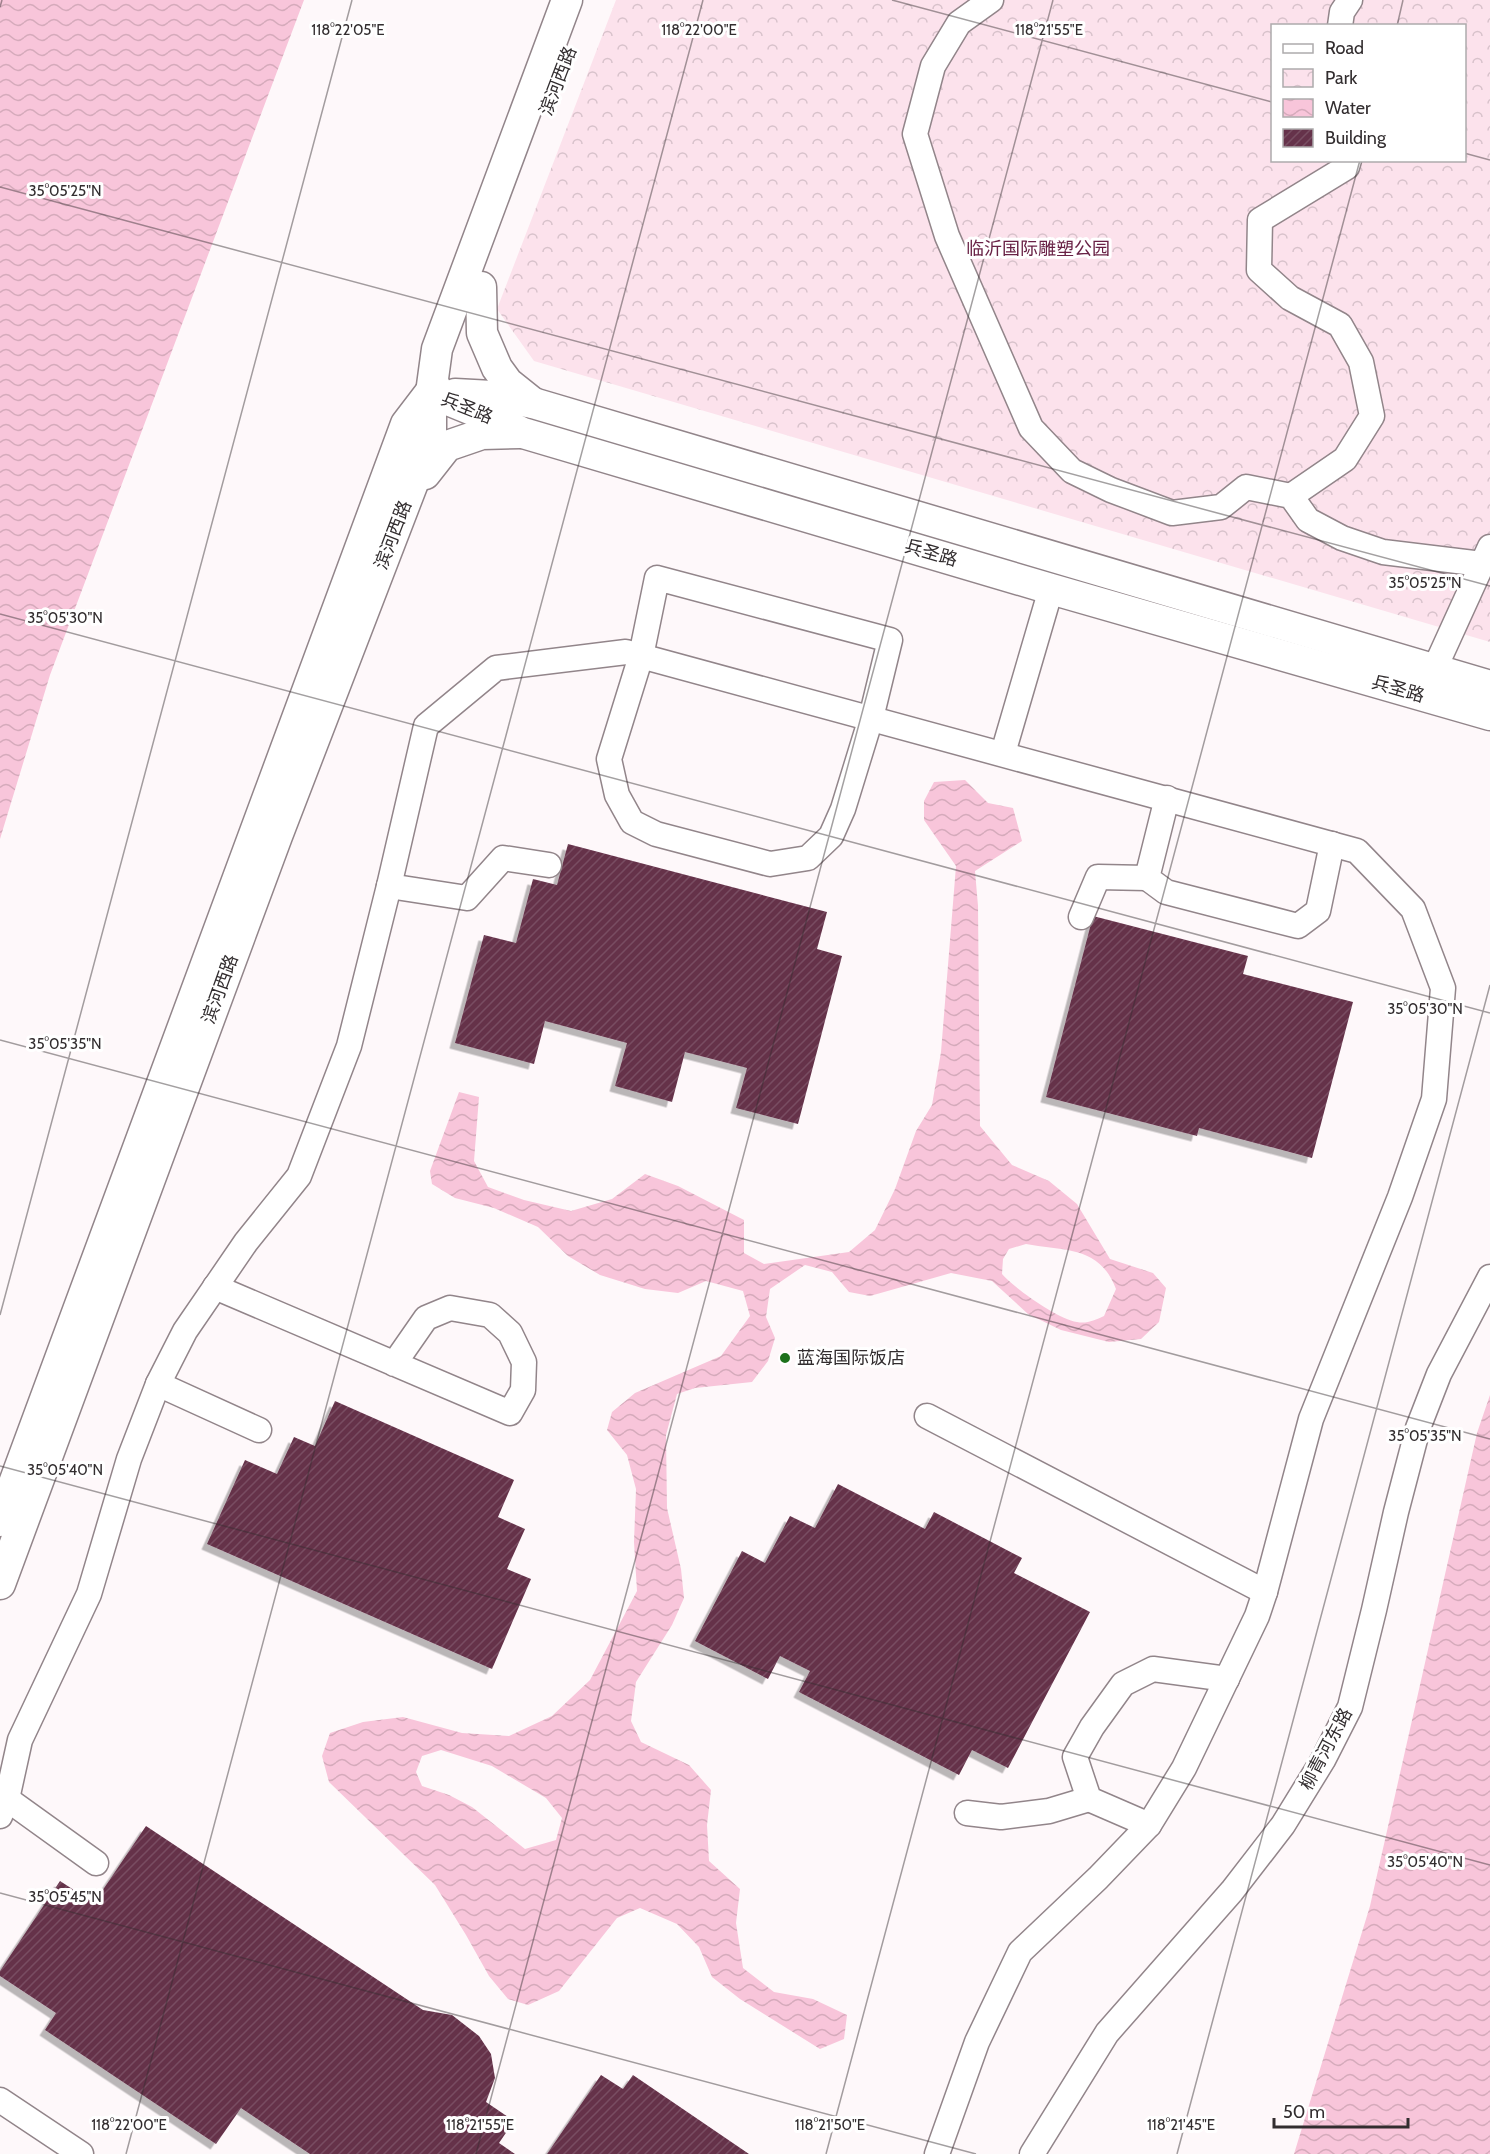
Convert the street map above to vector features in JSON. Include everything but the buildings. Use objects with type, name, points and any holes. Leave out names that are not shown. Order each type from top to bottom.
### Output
[{"type":"main road","name":"滨河西路","points":[[0,1584],[277,836],[431,436],[431,393],[437,350],[567,0]]},
{"type":"main road","name":"滨河西路","points":[[0,1521],[406,424],[431,393],[457,352],[589,0]]},
{"type":"main road","points":[[481,287],[482,333],[497,368],[508,383],[533,403]]},
{"type":"main road","name":"兵圣路","points":[[431,393],[492,396],[533,403],[1490,686]]},
{"type":"main road","name":"兵圣路","points":[[431,393],[523,433],[1051,589],[1490,715]]},
{"type":"main road","points":[[408,497],[447,446],[482,434],[523,433]]},
{"type":"street","points":[[991,0],[959,24],[933,66],[915,134],[947,236],[1031,428],[1072,471],[1110,490],[1172,513],[1221,507],[1246,487],[1291,496],[1308,520],[1342,538],[1383,552],[1486,556],[1434,670]]},
{"type":"street","points":[[1340,24],[1342,12],[1350,0]]},
{"type":"street","points":[[1291,496],[1345,459],[1372,416],[1361,362],[1340,325],[1290,298],[1258,270],[1260,220],[1347,167],[1348,162]]},
{"type":"street","points":[[657,578],[890,640],[871,718],[843,809],[831,836],[808,858],[770,864],[656,834],[633,822],[617,795],[609,759],[641,656],[657,578]]},
{"type":"street","points":[[1003,753],[1051,589]]},
{"type":"street","points":[[96,1863],[3,1808],[20,1740],[89,1594],[129,1459],[158,1384],[185,1331],[246,1242],[299,1176],[349,1046],[426,726],[496,668],[626,652],[1356,851],[1413,909],[1443,988],[1434,1099],[1400,1197],[1311,1419],[1257,1616],[1184,1767],[1149,1825],[1098,1878],[1020,1952],[977,2042],[937,2154]]},
{"type":"street","points":[[1147,878],[1167,798]]},
{"type":"street","points":[[1081,917],[1098,877],[1147,878],[1166,892],[1298,926],[1317,911],[1332,844]]},
{"type":"street","points":[[389,886],[467,898],[503,858],[549,865]]},
{"type":"street","name":"柳青河东路","points":[[1032,2154],[1107,2033],[1240,1881],[1283,1825],[1323,1760],[1350,1707],[1418,1428],[1439,1374],[1490,1277]]},
{"type":"street","points":[[215,1287],[394,1364],[510,1413],[523,1390],[524,1362],[510,1333],[490,1315],[450,1308],[426,1318],[394,1364]]},
{"type":"street","points":[[158,1384],[259,1430]]},
{"type":"street","points":[[927,1416],[1265,1592]]},
{"type":"street","points":[[1089,1798],[1075,1757],[1092,1727],[1123,1684],[1153,1669],[1227,1679]]},
{"type":"street","points":[[967,1813],[1001,1817],[1049,1811],[1089,1798],[1149,1825]]},
{"type":"street","points":[[0,2100],[81,2154]]},
{"type":"green space","name":"临沂国际雕塑公园","points":[[616,0],[1490,0],[1490,642],[534,361],[497,309]]},
{"type":"water","points":[[0,0],[304,0],[50,675],[0,839]]},
{"type":"water","points":[[965,780],[988,803],[1013,808],[1022,841],[975,871],[978,906],[980,1126],[1012,1165],[1049,1181],[1077,1204],[1110,1259],[1153,1273],[1166,1288],[1159,1322],[1141,1339],[1109,1342],[1061,1330],[1028,1314],[992,1281],[951,1273],[870,1296],[849,1292],[832,1272],[805,1265],[770,1289],[766,1317],[775,1338],[768,1361],[752,1382],[695,1388],[677,1394],[666,1435],[667,1508],[681,1569],[684,1598],[672,1625],[636,1682],[631,1721],[641,1742],[689,1765],[711,1790],[707,1825],[709,1861],[740,1889],[736,1923],[743,1968],[774,1992],[813,1999],[847,2015],[844,2039],[820,2049],[740,1999],[712,1977],[699,1947],[677,1924],[640,1908],[617,1918],[559,1991],[528,2005],[508,1999],[489,1976],[435,1885],[329,1782],[322,1756],[330,1733],[363,1722],[403,1717],[462,1733],[509,1736],[552,1716],[590,1680],[637,1591],[634,1542],[636,1489],[627,1455],[607,1430],[612,1412],[635,1393],[721,1356],[750,1316],[743,1291],[706,1281],[678,1293],[645,1289],[600,1275],[568,1256],[538,1227],[494,1208],[455,1198],[432,1184],[430,1171],[459,1092],[479,1097],[474,1161],[488,1187],[524,1200],[571,1211],[612,1199],[645,1174],[678,1186],[744,1220],[744,1253],[764,1264],[849,1252],[875,1230],[895,1189],[916,1131],[932,1105],[941,1052],[956,866],[924,820],[924,801],[934,782]],"holes":[[[1026,1244],[1080,1253],[1101,1265],[1116,1289],[1104,1316],[1084,1322],[1069,1320],[1026,1295],[1008,1280],[1002,1274],[1003,1259],[1009,1249]],[[441,1750],[492,1766],[546,1798],[562,1818],[556,1840],[525,1849],[472,1807],[449,1795],[422,1786],[416,1772],[422,1756]]]},
{"type":"water","points":[[1490,1395],[1490,2154],[1294,2154],[1370,1906],[1477,1433]]},
{"type":"place","name":"蓝海国际饭店","points":[[785,1358]]}]
